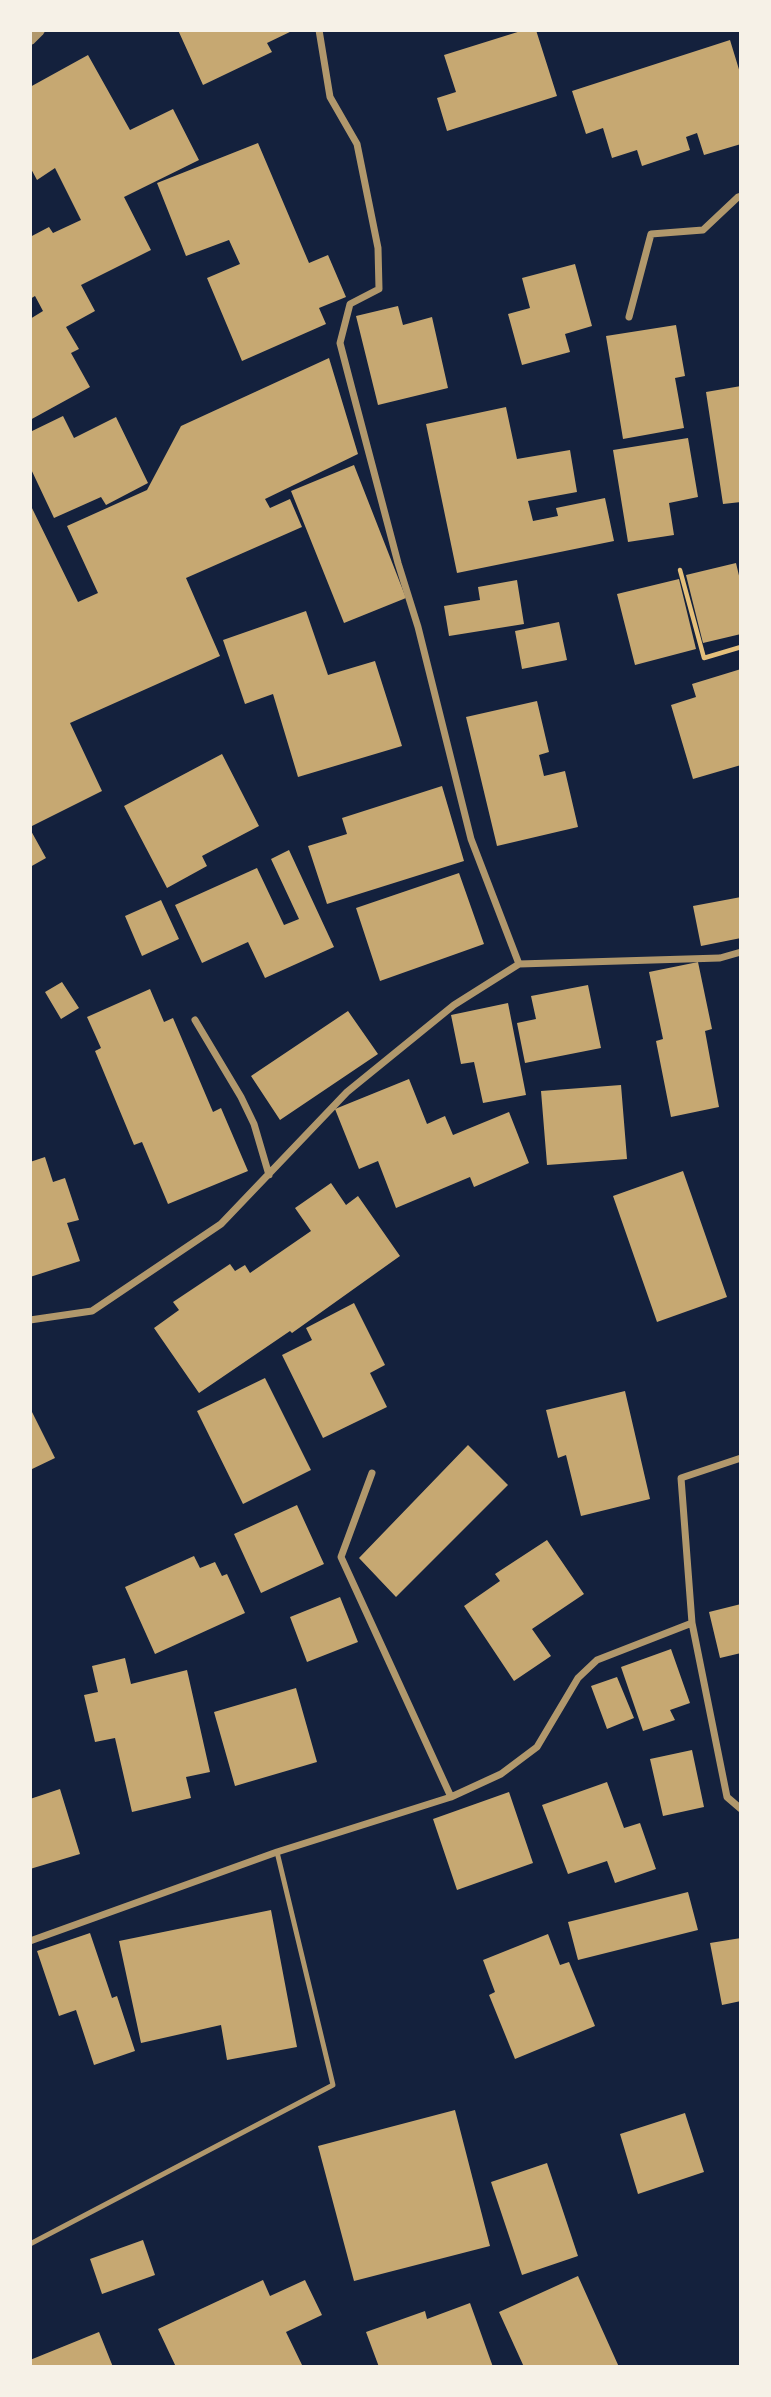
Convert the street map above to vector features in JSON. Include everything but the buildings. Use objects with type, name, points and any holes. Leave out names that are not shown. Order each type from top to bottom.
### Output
[{"type":"street","points":[[30,39],[39,30]]},
{"type":"street","points":[[319,30],[330,97],[357,144],[378,248],[379,289],[350,304],[341,343],[398,563],[431,675],[471,839],[519,964]]},
{"type":"street","points":[[629,317],[651,234],[703,230],[741,196]]},
{"type":"street","points":[[30,1321],[92,1311],[220,1224],[347,1092],[454,1005],[519,964],[720,958],[741,952]]},
{"type":"street","points":[[195,1020],[242,1097],[254,1124],[269,1175]]},
{"type":"street","points":[[741,1458],[681,1478],[692,1623],[727,1797],[741,1809]]},
{"type":"street","points":[[372,1473],[341,1557],[452,1797]]},
{"type":"street","points":[[30,1941],[277,1852],[452,1797],[501,1774],[537,1748],[578,1678],[597,1660],[692,1623]]},
{"type":"lane","points":[[30,2244],[333,2085],[277,1852]]},
{"type":"path","points":[[680,570],[704,658],[741,647]]}]
